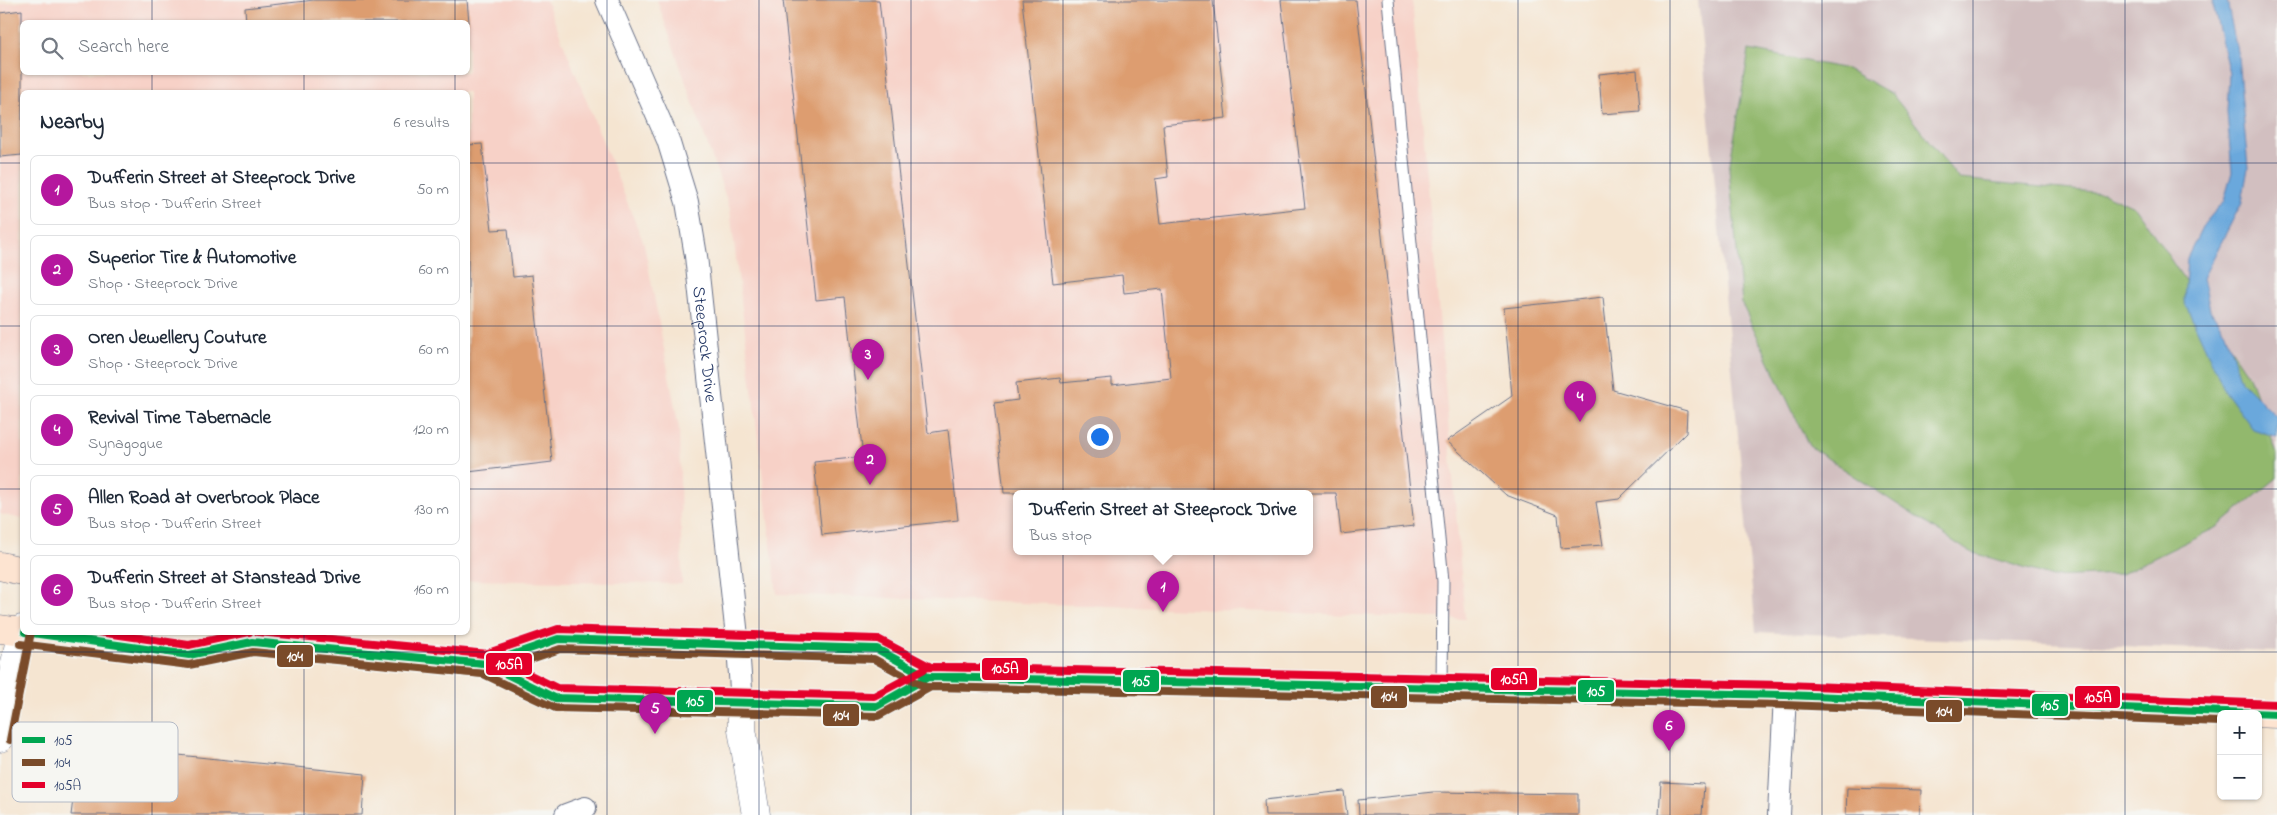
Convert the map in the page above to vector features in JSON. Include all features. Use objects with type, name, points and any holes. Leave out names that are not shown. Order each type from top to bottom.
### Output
[{"type":"main road","points":[[0,566],[20,571]]},
{"type":"main road","points":[[44,635],[189,655],[244,637],[486,664],[555,698],[876,706],[928,677]]},
{"type":"main road","points":[[486,664],[558,638],[738,646],[877,649],[928,677],[1785,695],[2277,714]]},
{"type":"street","name":"Steeprock Drive","points":[[607,0],[668,140],[688,207],[696,256],[738,646],[742,704]]},
{"type":"street","points":[[0,738],[15,631]]},
{"type":"street","points":[[1779,815],[1785,695]]},
{"type":"street","points":[[742,704],[742,729],[756,815]]},
{"type":"lane","points":[[1388,0],[1443,581],[1442,688]]},
{"type":"shaded area","points":[[34,0],[546,0],[644,244],[679,428],[682,584],[470,580],[470,90],[20,90],[20,519],[0,514],[0,4]]},
{"type":"shaded area","points":[[657,0],[1412,0],[1465,619],[777,594],[730,209]]},
{"type":"shaded area","points":[[1698,0],[2277,0],[2277,652],[1756,632]]},
{"type":"green space","points":[[1749,50],[1847,69],[1892,94],[1959,179],[2103,193],[2136,208],[2249,376],[2277,453],[2277,478],[2219,526],[2121,574],[2053,577],[1968,551],[1809,446],[1742,304],[1729,169]]},
{"type":"water","points":[[2212,0],[2227,0],[2238,57],[2248,168],[2242,202],[2203,278],[2210,310],[2225,332],[2241,381],[2277,417],[2277,437],[2253,429],[2225,391],[2184,301],[2187,258],[2204,224],[2224,201],[2232,172],[2227,112],[2229,74]]},
{"type":"building","points":[[314,0],[467,0],[469,20],[246,20],[245,8]]},
{"type":"building","points":[[783,0],[879,0],[928,433],[948,430],[958,520],[822,535],[814,462],[863,457],[845,297],[816,300]]},
{"type":"building","points":[[1022,0],[1213,0],[1226,118],[1163,125],[1168,177],[1155,179],[1160,224],[1305,208],[1281,0],[1356,0],[1414,526],[1341,534],[1336,493],[1313,493],[1313,490],[1013,490],[1013,493],[1004,493],[994,403],[1018,400],[1016,383],[1060,378],[1061,383],[1112,378],[1112,385],[1171,378],[1162,289],[1124,293],[1122,275],[1053,283]]},
{"type":"building","points":[[22,10],[22,20],[20,20],[20,75],[22,75],[22,90],[20,90],[20,155],[0,157],[0,13]]},
{"type":"building","points":[[1637,70],[1640,111],[1602,114],[1599,74]]},
{"type":"building","points":[[482,144],[492,230],[508,229],[513,277],[532,275],[552,462],[470,472],[470,145]]},
{"type":"building","points":[[1603,297],[1613,390],[1687,411],[1686,433],[1619,499],[1596,502],[1603,545],[1561,548],[1558,515],[1506,495],[1447,441],[1512,396],[1504,308]]},
{"type":"building","points":[[178,755],[365,774],[362,815],[71,815],[73,802],[178,802]]},
{"type":"building","points":[[1661,782],[1704,784],[1702,815],[1659,815]]},
{"type":"building","points":[[1847,788],[1921,790],[1920,815],[1846,815]]},
{"type":"building","points":[[1344,791],[1347,815],[1265,815],[1264,800]]},
{"type":"building","points":[[1433,792],[1578,794],[1578,815],[1359,815],[1358,800]]},
{"type":"transit line","name":"105A","points":[[462,652],[485,654],[558,629],[878,639],[931,667],[964,667]]},
{"type":"transit line","name":"104","points":[[14,722],[30,635]]},
{"type":"transit line","name":"105","points":[[46,635],[189,655],[252,642],[486,664],[555,698],[877,706],[928,677],[1785,695],[2277,714]]},
{"type":"transit line","name":"105A","points":[[120,635],[189,645],[235,635]]},
{"type":"transit line","name":"105A","points":[[289,635],[488,654],[557,688],[874,696],[928,667],[1785,685],[2277,704]]},
{"type":"transit line","name":"105","points":[[461,662],[486,664],[558,639],[877,649],[928,677],[964,677]]},
{"type":"transit line","name":"104","points":[[20,644],[189,665],[253,652],[483,674],[555,708],[878,716],[931,687],[1785,705],[2217,722]]},
{"type":"transit line","name":"104","points":[[460,672],[488,674],[560,649],[874,659],[925,687],[964,687]]},
{"type":"transit line","name":"104","points":[[10,740],[12,730]]},
{"type":"place","name":"Oren Jewellery Couture","points":[[868,380]]},
{"type":"place","name":"Revival Time Tabernacle","points":[[1580,422]]},
{"type":"place","name":"Superior Tire & Automotive","points":[[870,485]]},
{"type":"place","name":"Dufferin Street at Steeprock Drive","points":[[1163,612]]},
{"type":"place","name":"Allen Road at Overbrook Place","points":[[655,734]]},
{"type":"place","name":"Dufferin Street at Stanstead Drive","points":[[1669,751]]}]
